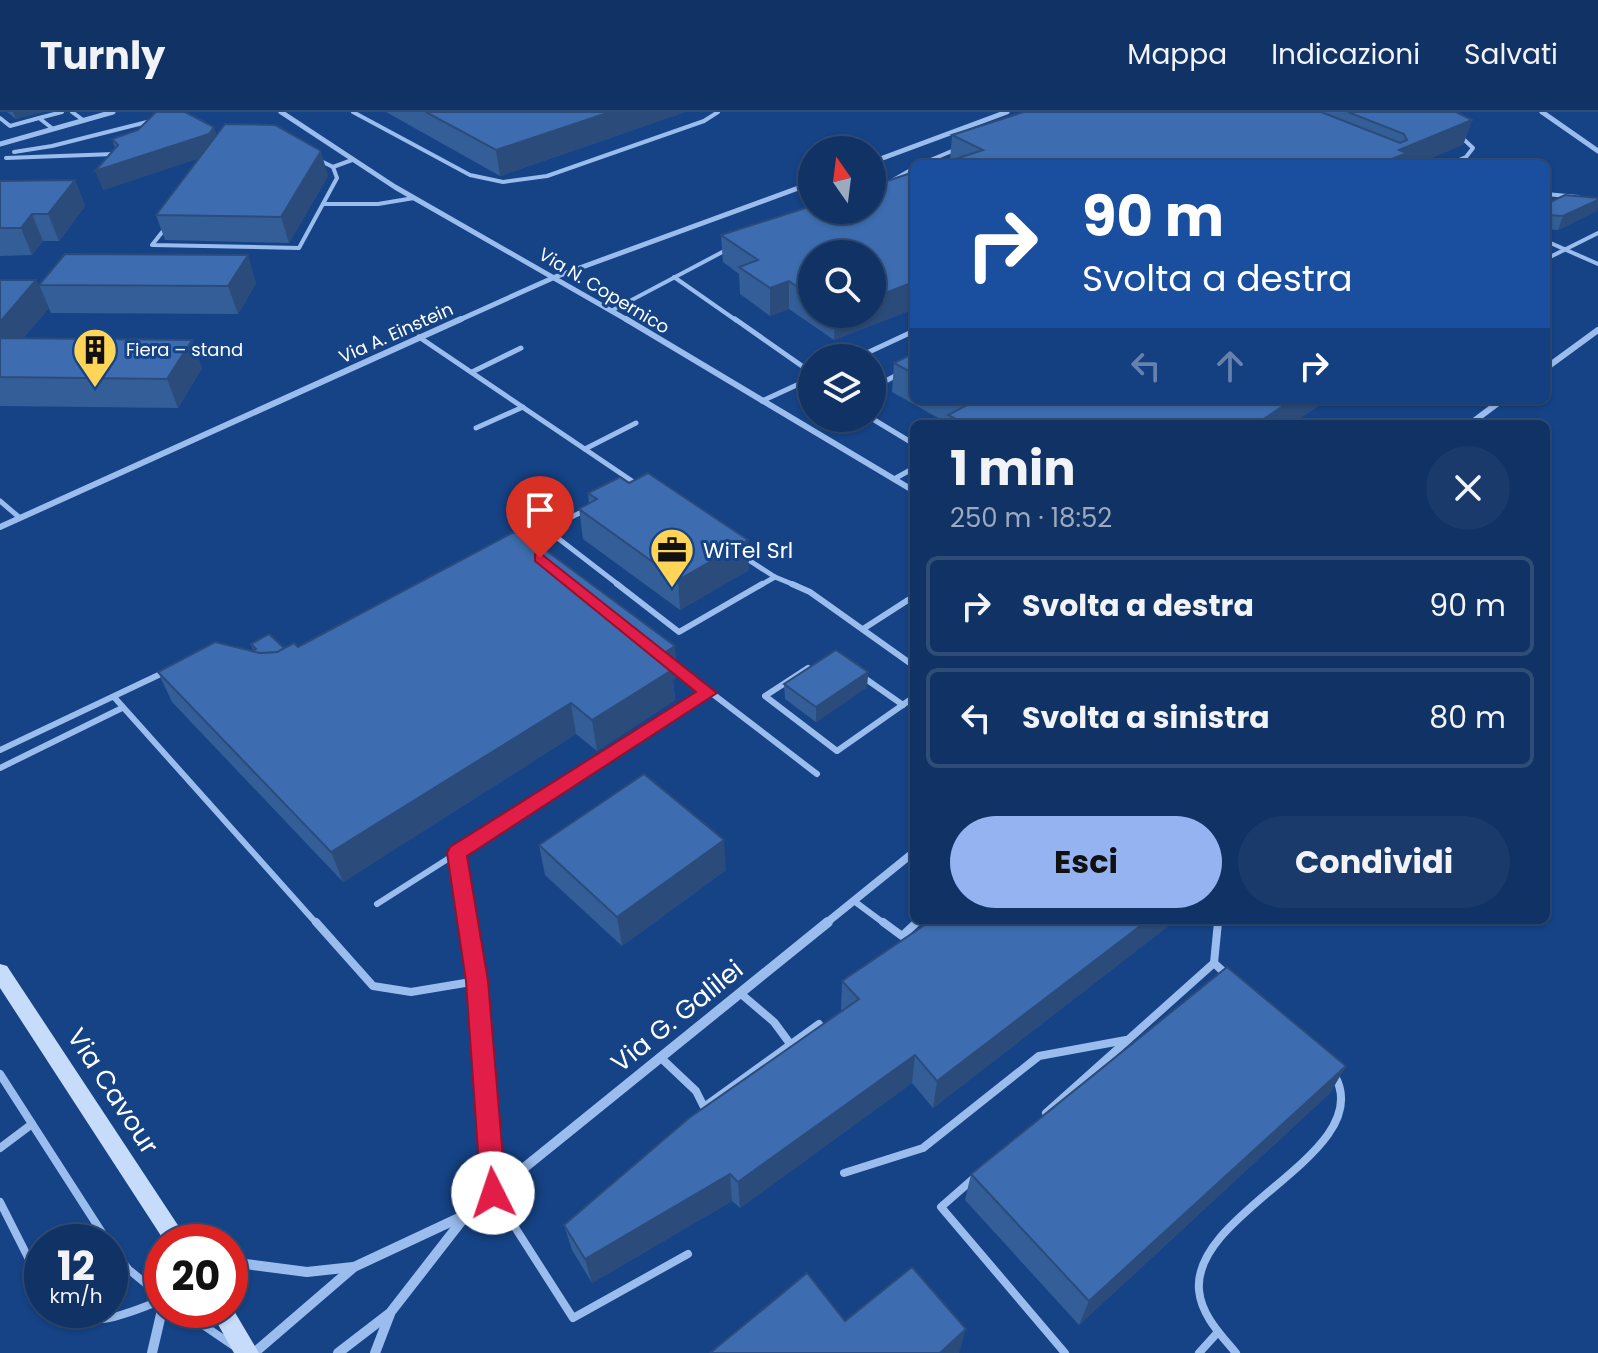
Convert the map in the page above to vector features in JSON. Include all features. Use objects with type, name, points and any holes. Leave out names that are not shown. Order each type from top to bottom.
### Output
[{"type":"main road","name":"Via Cavour","points":[[0,972],[167,1224]]},
{"type":"main road","points":[[231,1328],[246,1353]]},
{"type":"street","points":[[2,142],[113,112]]},
{"type":"street","name":"Via N. Copernico","points":[[282,112],[414,198],[555,277],[910,489]]},
{"type":"street","points":[[886,157],[1007,112]]},
{"type":"street","points":[[1542,112],[1598,151]]},
{"type":"street","name":"Via A. Einstein","points":[[0,527],[555,277],[798,188]]},
{"type":"street","points":[[1550,365],[1598,330]]},
{"type":"street","points":[[1475,420],[1497,404]]},
{"type":"street","name":"Via G. Galilei","points":[[390,1313],[467,1214],[910,855]]},
{"type":"street","name":"Via G. Galilei","points":[[354,1267],[467,1214]]},
{"type":"street","points":[[248,1264],[307,1272],[354,1267]]},
{"type":"street","points":[[254,1353],[354,1267]]},
{"type":"street","points":[[338,1353],[390,1313]]},
{"type":"street","points":[[375,1353],[390,1313]]},
{"type":"street","points":[[152,1353],[158,1328]]},
{"type":"lane","points":[[0,118],[10,126],[62,112]]},
{"type":"lane","points":[[72,112],[83,120]]},
{"type":"lane","points":[[353,112],[470,175],[503,182],[547,176],[704,121],[718,112]]},
{"type":"lane","points":[[39,118],[53,129]]},
{"type":"lane","points":[[6,158],[14,152],[45,148],[153,120]]},
{"type":"lane","points":[[1449,130],[1473,148],[1471,153],[1458,160]]},
{"type":"lane","points":[[13,140],[14,152]]},
{"type":"lane","points":[[931,160],[970,145]]},
{"type":"lane","points":[[0,160],[94,157],[119,153]]},
{"type":"lane","points":[[171,220],[152,245],[299,248],[337,178],[333,167],[312,156]]},
{"type":"lane","points":[[333,167],[352,160]]},
{"type":"lane","points":[[886,184],[910,170]]},
{"type":"lane","points":[[1550,194],[1589,201]]},
{"type":"lane","points":[[323,204],[378,204],[414,198]]},
{"type":"lane","points":[[1550,257],[1598,233]]},
{"type":"lane","points":[[1550,243],[1598,264]]},
{"type":"lane","points":[[611,311],[739,244]]},
{"type":"lane","points":[[674,277],[798,366]]},
{"type":"lane","points":[[886,344],[910,333]]},
{"type":"lane","points":[[419,337],[651,494]]},
{"type":"lane","points":[[472,372],[521,348]]},
{"type":"lane","points":[[886,381],[900,374]]},
{"type":"lane","points":[[762,401],[798,383]]},
{"type":"lane","points":[[476,428],[523,407]]},
{"type":"lane","points":[[585,449],[636,423]]},
{"type":"lane","points":[[886,427],[910,442]]},
{"type":"lane","points":[[894,479],[910,470]]},
{"type":"lane","points":[[625,491],[638,485]]},
{"type":"lane","points":[[0,501],[20,518]]},
{"type":"lane","points":[[586,510],[546,529],[679,632],[775,577]]},
{"type":"lane","points":[[737,552],[775,577],[810,592],[910,663]]},
{"type":"lane","points":[[863,629],[908,600]]},
{"type":"lane","points":[[661,655],[817,774]]},
{"type":"lane","points":[[817,662],[765,696],[837,751],[910,700]]},
{"type":"lane","points":[[0,750],[178,666]]},
{"type":"lane","points":[[854,671],[903,705]]},
{"type":"lane","points":[[377,904],[708,693]]},
{"type":"lane","points":[[114,697],[373,986],[384,991],[412,992],[477,981]]},
{"type":"lane","points":[[0,768],[122,708]]},
{"type":"lane","points":[[457,853],[477,981],[493,1193],[573,1318],[688,1254]]},
{"type":"lane","points":[[854,901],[902,936],[915,924]]},
{"type":"lane","points":[[1035,1123],[1214,963],[1218,924]]},
{"type":"lane","points":[[1214,963],[1235,983]]},
{"type":"lane","points":[[740,993],[774,1022],[791,1045]]},
{"type":"lane","points":[[660,1057],[696,1091],[704,1107],[819,1024]]},
{"type":"lane","points":[[844,1173],[923,1148],[1039,1056],[1129,1039]]},
{"type":"lane","points":[[1236,1353],[1218,1332],[1197,1294],[1203,1259],[1329,1134],[1341,1117],[1345,1099],[1338,1080],[1330,1070]]},
{"type":"lane","points":[[0,1074],[96,1224]]},
{"type":"lane","points":[[0,1148],[32,1124]]},
{"type":"lane","points":[[976,1176],[941,1207],[1065,1353]]},
{"type":"lane","points":[[0,1202],[24,1249]]},
{"type":"lane","points":[[128,1269],[144,1283]]},
{"type":"lane","points":[[208,1328],[246,1353]]},
{"type":"lane","points":[[1199,1353],[1218,1332]]},
{"type":"building","points":[[156,112],[185,112],[214,127],[209,134],[95,171],[118,145],[112,139],[138,130]]},
{"type":"building","points":[[426,112],[610,112],[496,150]]},
{"type":"building","points":[[1024,112],[1321,112],[1400,143],[1407,140],[1404,134],[1348,112],[1456,112],[1472,120],[1399,150],[1407,153],[1389,160],[952,160],[983,150],[952,135]]},
{"type":"building","points":[[225,124],[275,125],[321,151],[281,217],[156,215]]},
{"type":"building","points":[[910,173],[910,284],[886,293],[886,240],[798,240],[798,287],[789,281],[770,288],[739,267],[758,260],[721,235],[798,210],[798,224],[886,224],[886,181]]},
{"type":"building","points":[[75,180],[48,214],[32,214],[21,228],[0,228],[0,181]]},
{"type":"building","points":[[1565,195],[1598,198],[1563,216],[1550,215],[1550,202]]},
{"type":"building","points":[[65,254],[248,255],[228,286],[39,285]]},
{"type":"building","points":[[0,280],[36,280],[0,322]]},
{"type":"building","points":[[0,338],[192,340],[167,379],[0,377]]},
{"type":"building","points":[[910,355],[910,372],[894,363]]},
{"type":"building","points":[[969,404],[1286,404],[1262,420],[957,420],[948,415]]},
{"type":"building","points":[[648,473],[748,540],[678,580],[579,509],[597,499],[588,493],[620,477],[629,483]]},
{"type":"building","points":[[521,532],[675,646],[656,658],[672,670],[592,720],[571,703],[331,852],[158,672],[215,642],[260,653],[277,652],[294,643],[298,647],[512,533]]},
{"type":"building","points":[[269,634],[284,648],[277,652],[252,651],[256,649],[251,644]]},
{"type":"building","points":[[836,650],[868,672],[816,707],[784,684]]},
{"type":"building","points":[[644,774],[724,840],[617,917],[539,845]]},
{"type":"building","points":[[926,924],[1143,924],[937,1081],[915,1055],[738,1182],[730,1174],[585,1259],[564,1225],[689,1118],[859,999],[842,981]]},
{"type":"building","points":[[1227,967],[1346,1066],[1089,1301],[971,1174]]},
{"type":"building","points":[[912,1267],[966,1329],[940,1353],[710,1353],[807,1273],[845,1321]]},
{"type":"place","name":"Fiera – stand","points":[[95,389]]},
{"type":"place","name":"WiTel Srl","points":[[672,589]]},
{"type":"route","points":[[493,1193],[477,981],[457,853],[708,693],[540,558]]}]
